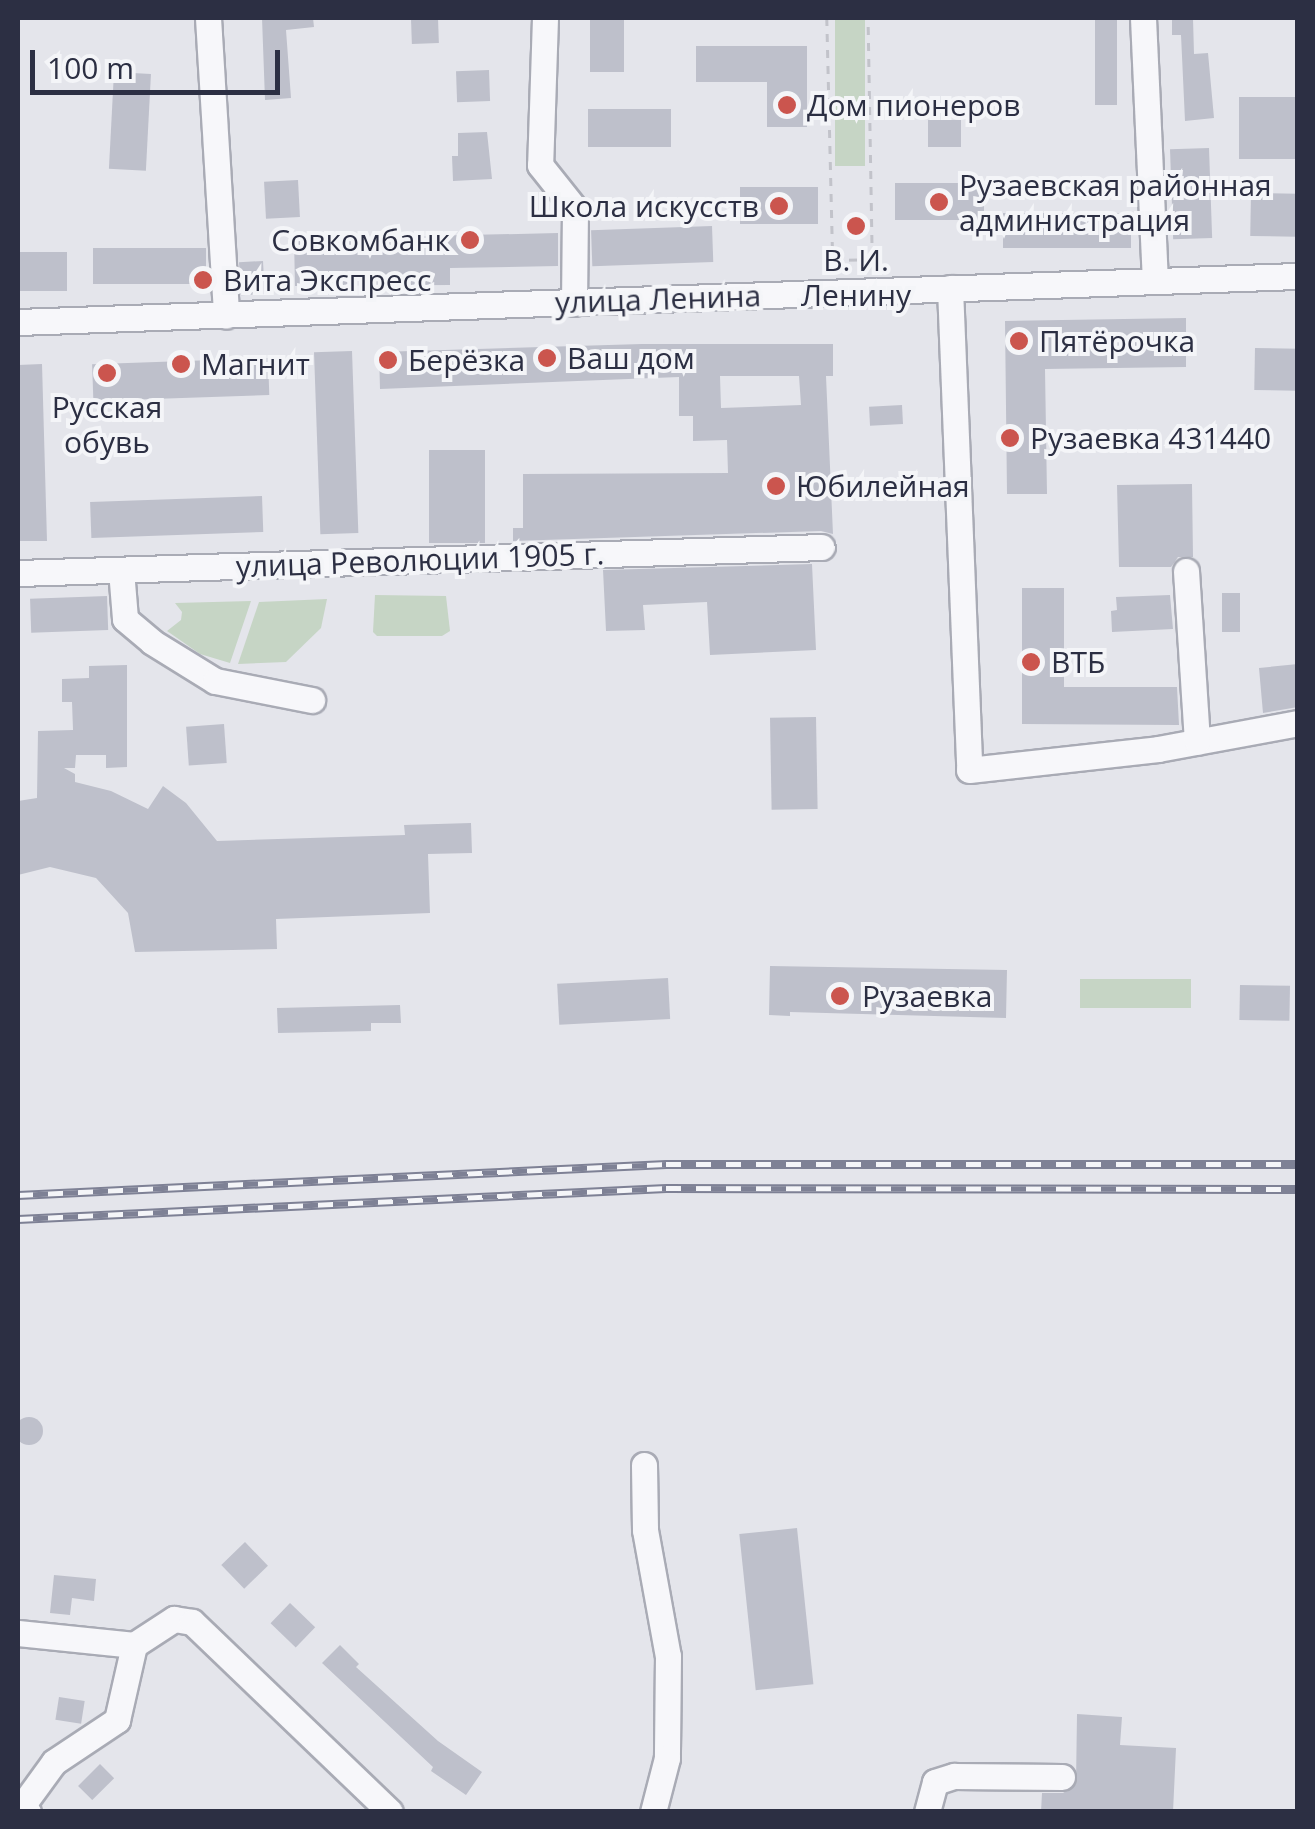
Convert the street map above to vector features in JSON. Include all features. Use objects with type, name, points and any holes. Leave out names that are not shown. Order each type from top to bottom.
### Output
[{"type":"street","points":[[208,18],[226,315]]},
{"type":"street","points":[[545,18],[540,165],[575,209],[574,303]]},
{"type":"street","points":[[1144,18],[1155,279]]},
{"type":"street","name":"улица Ленина","points":[[18,322],[1298,276]]},
{"type":"street","points":[[950,288],[969,770],[1158,749],[1298,723]]},
{"type":"street","name":"улица Революции 1905 г.","points":[[18,573],[822,547]]},
{"type":"street","points":[[121,570],[125,618],[152,642],[215,681],[312,700]]},
{"type":"street","points":[[1186,571],[1198,742]]},
{"type":"street","points":[[644,1464],[645,1530],[668,1656],[667,1758],[653,1812]]},
{"type":"street","points":[[18,1633],[134,1645],[174,1620],[192,1622],[390,1812]]},
{"type":"street","points":[[28,1812],[22,1806],[54,1762],[118,1720],[134,1645]]},
{"type":"street","points":[[927,1812],[936,1782],[954,1776],[1062,1777]]},
{"type":"path","points":[[828,18],[833,292]]},
{"type":"path","points":[[833,260],[872,259],[868,18]]},
{"type":"green space","points":[[835,18],[865,18],[865,166],[835,166]]},
{"type":"green space","points":[[375,595],[446,596],[450,631],[442,636],[377,636],[373,632]]},
{"type":"green space","points":[[327,599],[321,628],[286,662],[238,664],[259,602]]},
{"type":"green space","points":[[251,601],[230,663],[200,654],[167,631],[181,620],[182,612],[175,603]]},
{"type":"green space","points":[[1080,979],[1191,979],[1191,1008],[1080,1008]]},
{"type":"building","points":[[262,18],[313,18],[314,27],[286,30],[291,98],[265,100]]},
{"type":"building","points":[[438,18],[439,43],[412,44],[411,19]]},
{"type":"building","points":[[590,18],[624,18],[624,72],[590,72]]},
{"type":"building","points":[[1095,18],[1117,18],[1117,105],[1095,105]]},
{"type":"building","points":[[1172,18],[1193,18],[1194,54],[1208,53],[1214,118],[1185,121],[1181,35],[1172,35]]},
{"type":"building","name":"Дом пионеров","points":[[696,46],[807,46],[807,127],[767,127],[767,82],[696,82]]},
{"type":"building","points":[[489,70],[490,101],[457,102],[456,71]]},
{"type":"building","points":[[114,72],[151,74],[146,171],[109,169]]},
{"type":"building","points":[[1239,97],[1298,97],[1298,159],[1239,159]]},
{"type":"building","points":[[588,109],[671,109],[671,147],[588,147]]},
{"type":"building","points":[[928,120],[961,120],[961,147],[928,147]]},
{"type":"building","points":[[487,132],[492,179],[453,181],[452,156],[458,156],[458,133]]},
{"type":"building","points":[[1209,148],[1212,238],[1173,239],[1170,149]]},
{"type":"building","points":[[298,180],[300,217],[266,219],[264,182]]},
{"type":"building","name":"Рузаевская районная администрация","points":[[895,183],[984,183],[984,220],[895,220]]},
{"type":"building","name":"Школа искусств","points":[[740,187],[818,187],[818,224],[740,224]]},
{"type":"building","points":[[1251,193],[1297,194],[1296,237],[1250,236]]},
{"type":"building","points":[[1003,213],[1131,213],[1131,248],[1003,248]]},
{"type":"building","points":[[712,226],[713,262],[592,266],[591,230]]},
{"type":"building","points":[[558,233],[558,266],[450,268],[450,285],[295,286],[294,239]]},
{"type":"building","points":[[93,248],[206,248],[206,284],[93,284]]},
{"type":"building","points":[[18,252],[67,252],[67,291],[18,291]]},
{"type":"building","points":[[263,261],[265,294],[241,295],[239,262]]},
{"type":"building","points":[[1186,318],[1186,367],[1045,369],[1047,494],[1007,494],[1005,321]]},
{"type":"building","points":[[642,344],[833,344],[833,376],[826,376],[833,534],[821,531],[513,541],[513,528],[523,528],[523,474],[728,473],[727,440],[693,441],[693,416],[679,416],[679,377],[380,389],[379,352]],"holes":[[[720,376],[799,376],[801,405],[721,408]]]},
{"type":"building","points":[[1255,348],[1298,349],[1297,391],[1254,390]]},
{"type":"building","points":[[352,351],[358,533],[320,534],[314,352]]},
{"type":"building","points":[[268,358],[269,395],[93,401],[92,364]]},
{"type":"building","points":[[42,364],[47,541],[18,541],[18,365]]},
{"type":"building","points":[[902,405],[903,424],[870,426],[869,407]]},
{"type":"building","points":[[429,450],[485,450],[485,543],[429,543]]},
{"type":"building","points":[[1192,484],[1193,557],[1178,557],[1171,567],[1119,567],[1117,485]]},
{"type":"building","points":[[262,496],[263,532],[91,538],[90,502]]},
{"type":"building","points":[[812,564],[816,650],[710,655],[707,602],[643,605],[645,630],[606,631],[603,570]]},
{"type":"building","points":[[1022,588],[1064,588],[1064,687],[1177,687],[1179,725],[1022,724]]},
{"type":"building","points":[[1222,593],[1240,593],[1240,632],[1222,632]]},
{"type":"building","points":[[1170,595],[1173,629],[1112,632],[1111,611],[1117,610],[1116,597]]},
{"type":"building","points":[[107,596],[108,630],[31,633],[30,599]]},
{"type":"building","points":[[1298,664],[1298,707],[1263,713],[1259,668]]},
{"type":"building","points":[[127,665],[127,767],[106,768],[106,755],[76,755],[75,768],[64,768],[75,774],[75,782],[111,791],[148,809],[163,786],[186,803],[217,841],[405,835],[404,825],[471,823],[472,853],[428,854],[430,913],[276,919],[277,949],[135,952],[128,913],[96,878],[50,867],[18,875],[18,801],[37,798],[38,731],[73,730],[72,702],[62,702],[62,679],[89,678],[89,666]]},
{"type":"building","points":[[816,717],[818,809],[772,810],[770,718]]},
{"type":"building","points":[[224,724],[227,763],[189,766],[186,727]]},
{"type":"building","name":"Рузаевка","points":[[770,966],[1007,970],[1006,1018],[790,1012],[790,1016],[769,1015]]},
{"type":"building","points":[[668,978],[670,1019],[559,1025],[557,984]]},
{"type":"building","points":[[1240,985],[1290,986],[1289,1021],[1239,1020]]},
{"type":"building","points":[[400,1005],[401,1023],[371,1023],[371,1031],[278,1033],[277,1008]]},
{"type":"building","points":[[29,1417],[39,1421],[43,1431],[39,1441],[29,1445],[19,1441],[15,1431],[19,1421]]},
{"type":"building","points":[[797,1528],[813,1684],[756,1690],[739,1534]]},
{"type":"building","points":[[245,1542],[268,1566],[244,1589],[221,1565]]},
{"type":"building","points":[[54,1575],[96,1579],[94,1601],[72,1598],[70,1615],[50,1613]]},
{"type":"building","points":[[290,1603],[315,1627],[296,1647],[271,1623]]},
{"type":"building","points":[[340,1645],[359,1664],[356,1667],[438,1741],[482,1772],[466,1795],[431,1771],[433,1767],[322,1663]]},
{"type":"building","points":[[59,1697],[85,1701],[81,1724],[55,1720]]},
{"type":"building","points":[[1077,1714],[1122,1717],[1120,1745],[1176,1748],[1173,1812],[1041,1812],[1042,1793],[1063,1793],[1076,1784]]},
{"type":"building","points":[[100,1764],[114,1778],[92,1800],[78,1786]]},
{"type":"railway","points":[[18,1195],[666,1164],[1298,1164]]},
{"type":"railway","points":[[18,1219],[666,1188],[1298,1189]]},
{"type":"place","name":"Дом пионеров","points":[[787,105]]},
{"type":"place","name":"Рузаевская районная администрация","points":[[939,202]]},
{"type":"place","name":"Школа искусств","points":[[779,206]]},
{"type":"place","name":"В. И. Ленину","points":[[856,226]]},
{"type":"place","name":"Совкомбанк","points":[[470,240]]},
{"type":"place","name":"Вита Экспресс","points":[[203,280]]},
{"type":"place","name":"Пятёрочка","points":[[1019,341]]},
{"type":"place","name":"Ваш дом","points":[[547,358]]},
{"type":"place","name":"Берёзка","points":[[388,360]]},
{"type":"place","name":"Магнит","points":[[181,364]]},
{"type":"place","name":"Русская обувь","points":[[107,373]]},
{"type":"place","name":"Рузаевка 431440","points":[[1010,438]]},
{"type":"place","name":"Юбилейная","points":[[776,486]]},
{"type":"place","name":"ВТБ","points":[[1031,662]]},
{"type":"place","name":"Рузаевка","points":[[840,996]]}]
